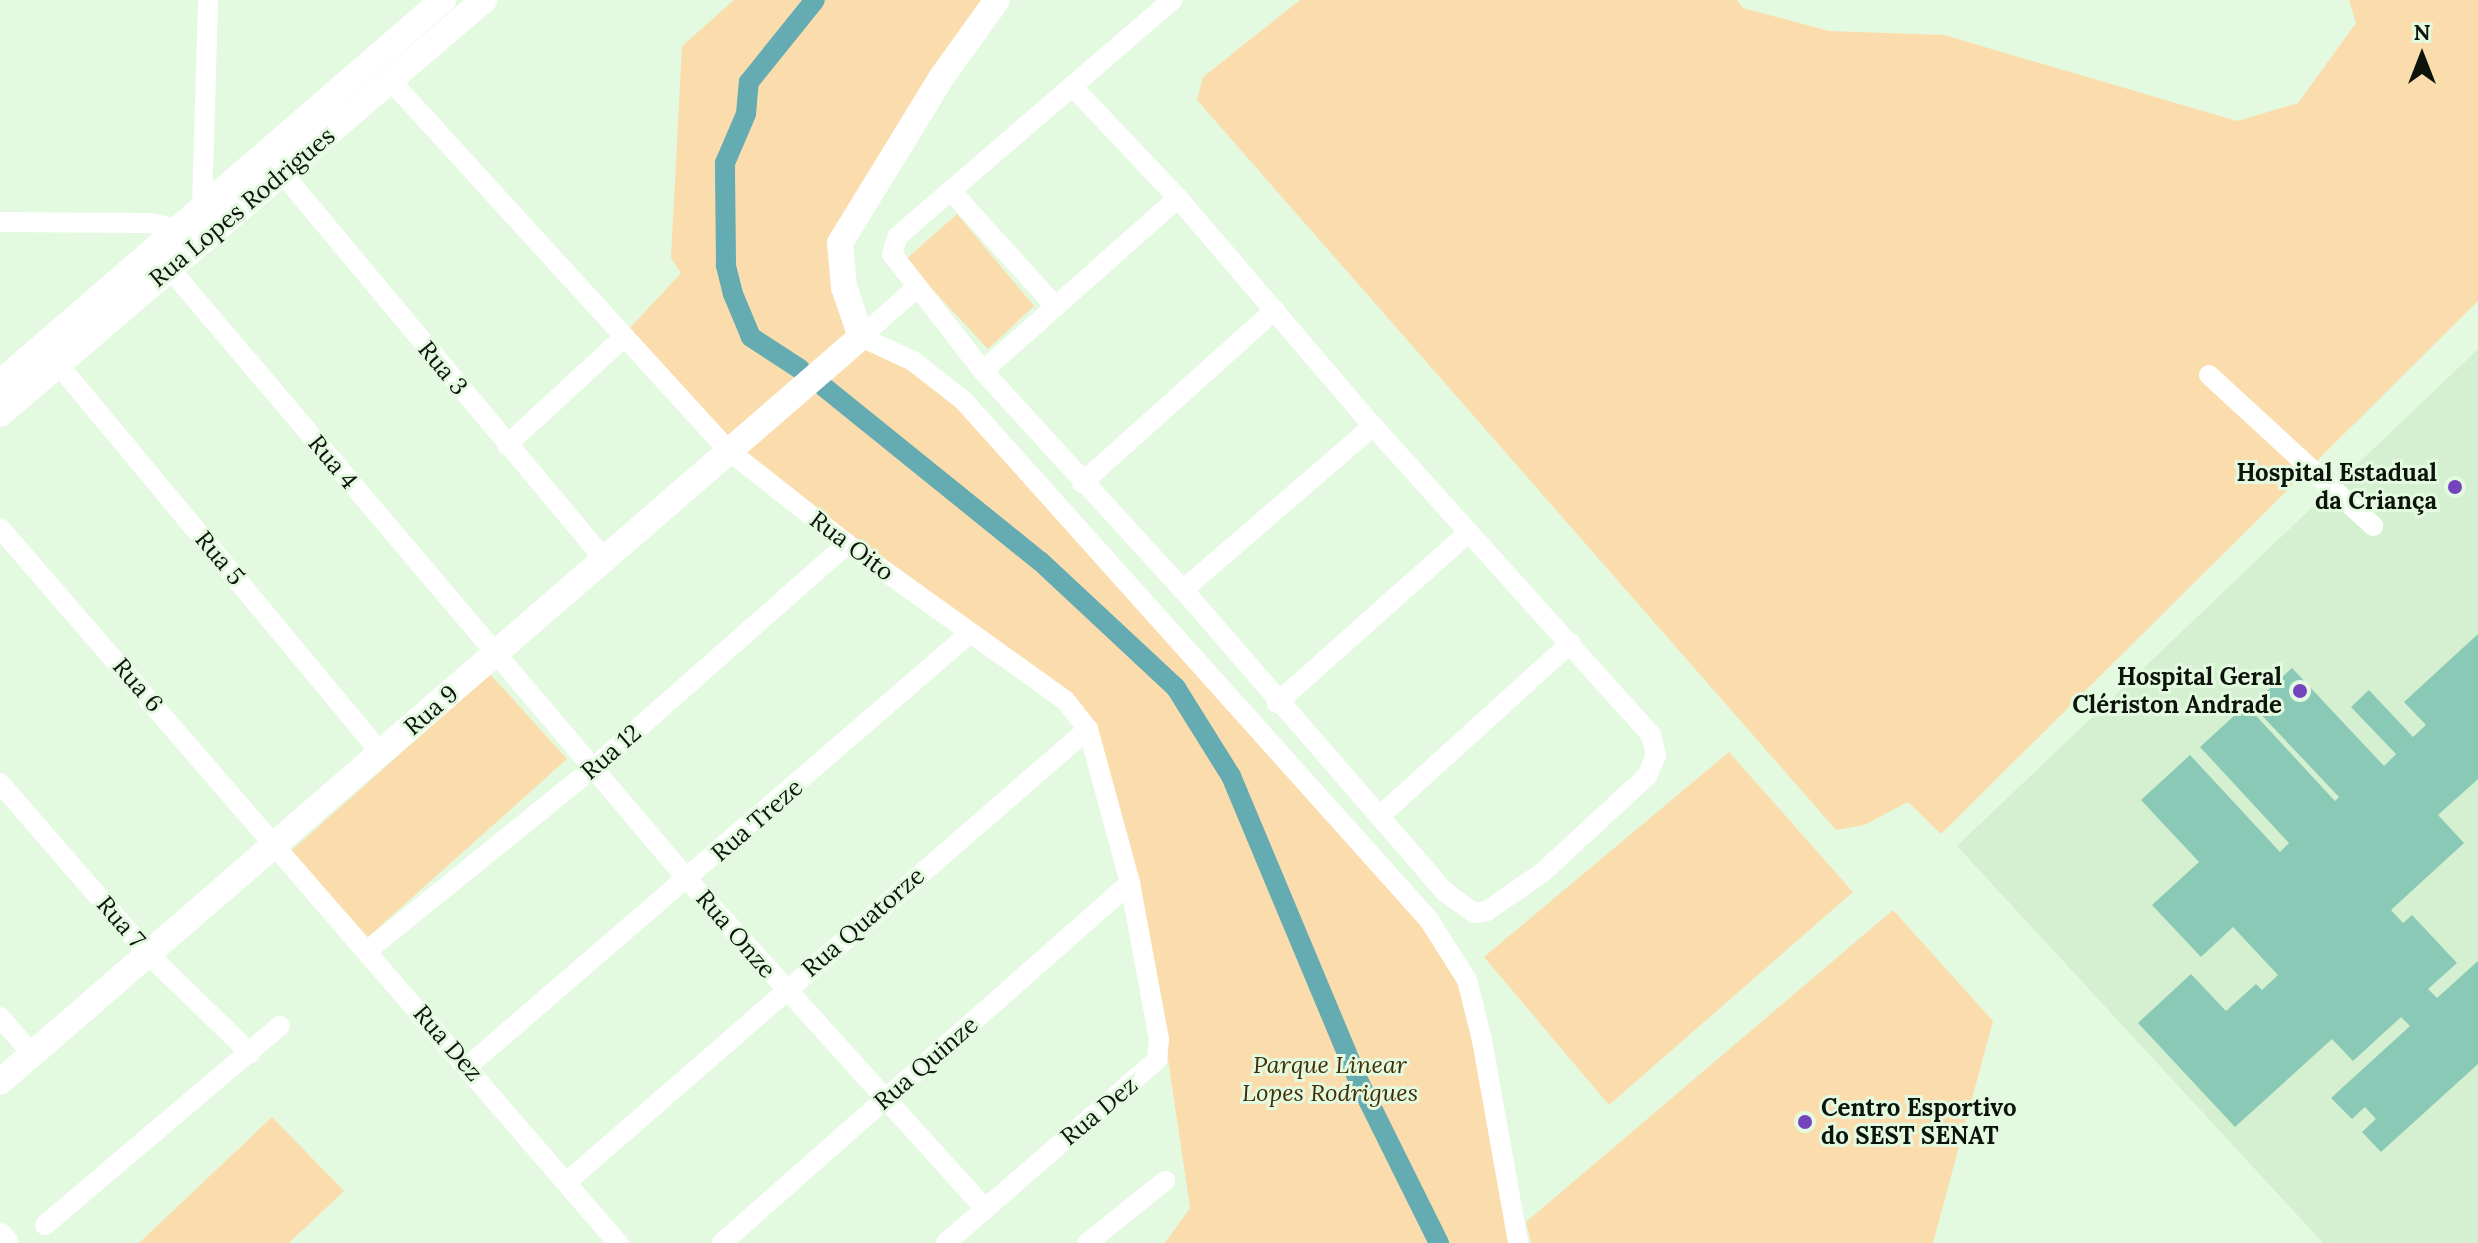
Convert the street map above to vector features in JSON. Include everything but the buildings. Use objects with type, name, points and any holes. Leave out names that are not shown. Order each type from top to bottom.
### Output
[{"type":"street","points":[[202,206],[208,0]]},
{"type":"street","name":"Rua Lopes Rodrigues","points":[[5,394],[176,228],[443,0]]},
{"type":"street","name":"Rua Lopes Rodrigues","points":[[5,394],[58,364],[484,0]]},
{"type":"street","points":[[997,0],[941,78],[840,243],[844,287],[861,337],[913,361],[963,400],[1429,920],[1467,980],[1482,1040],[1518,1243]]},
{"type":"street","points":[[1072,86],[1178,198],[1373,426],[1644,724],[1656,755],[1647,776],[1543,872],[1487,911],[1474,913],[1445,892],[1381,815],[1277,703],[1183,590],[1082,483],[983,371],[915,289],[892,254],[893,244],[1072,86],[1172,0]]},
{"type":"street","name":"Rua Oito","points":[[391,81],[728,450],[847,544],[1065,700],[1088,729],[1130,883],[1159,1039],[1157,1060],[1144,1073]]},
{"type":"street","points":[[292,128],[312,149]]},
{"type":"street","name":"Rua 3","points":[[283,174],[605,560]]},
{"type":"street","points":[[952,192],[1056,307]]},
{"type":"street","points":[[983,371],[1178,198]]},
{"type":"street","points":[[0,222],[150,223],[176,228]]},
{"type":"street","name":"Rua 4","points":[[170,269],[496,654]]},
{"type":"street","points":[[861,337],[915,289]]},
{"type":"street","points":[[1082,483],[1275,310]]},
{"type":"street","name":"Rua 9","points":[[0,1082],[861,337]]},
{"type":"street","points":[[507,445],[623,338]]},
{"type":"street","name":"Rua 5","points":[[58,364],[381,753]]},
{"type":"street","points":[[0,370],[5,394]]},
{"type":"street","points":[[2209,375],[2373,526]]},
{"type":"street","points":[[1183,590],[1373,426]]},
{"type":"street","name":"Rua 6","points":[[0,528],[276,843]]},
{"type":"street","points":[[1277,703],[1468,533]]},
{"type":"street","name":"Rua 12","points":[[367,951],[593,768],[847,544]]},
{"type":"street","name":"Rua Treze","points":[[468,1066],[688,880],[970,633]]},
{"type":"street","points":[[1381,815],[1571,643]]},
{"type":"street","name":"Rua Onze","points":[[496,654],[688,880],[984,1208]]},
{"type":"street","name":"Rua Quatorze","points":[[568,1181],[1088,729]]},
{"type":"street","name":"Rua 7","points":[[0,783],[149,955],[250,1053]]},
{"type":"street","name":"Rua Dez","points":[[276,843],[618,1243]]},
{"type":"street","name":"Rua Quinze","points":[[722,1243],[1130,883]]},
{"type":"street","points":[[0,1017],[32,1054]]},
{"type":"street","points":[[45,1225],[280,1026]]},
{"type":"street","name":"Rua Dez","points":[[946,1243],[1144,1073]]},
{"type":"street","points":[[1087,1243],[1165,1181]]},
{"type":"street","points":[[0,1236],[6,1243]]},
{"type":"shaded area","name":"Hospital Geral Clériston Andrade","points":[[2478,349],[2478,1243],[2323,1243],[1957,846]]},
{"type":"green space","name":"Parque Linear Lopes Rodrigues","points":[[734,0],[1007,0],[844,240],[863,336],[913,356],[1429,923],[1466,983],[1512,1243],[1165,1243],[1190,1208],[1167,1052],[1091,730],[844,546],[618,341],[681,273],[671,258],[682,46]]},
{"type":"green space","points":[[1300,0],[1737,0],[1743,8],[1829,31],[1944,35],[2237,121],[2298,103],[2356,23],[2349,0],[2478,0],[2478,301],[1941,834],[1908,802],[1864,825],[1836,830],[1197,100],[1203,77]]},
{"type":"green space","points":[[957,214],[1034,306],[988,349],[905,260]]},
{"type":"green space","points":[[490,674],[567,759],[368,937],[291,851]]},
{"type":"green space","points":[[1729,752],[1853,892],[1609,1105],[1484,957]]},
{"type":"green space","name":"Centro Esportivo do SEST SENAT","points":[[1893,910],[1993,1021],[1933,1243],[1531,1243],[1526,1222]]},
{"type":"green space","points":[[272,1117],[344,1191],[289,1243],[139,1243]]},
{"type":"waterway","points":[[800,369],[751,337],[733,294],[726,265],[725,163],[746,114],[749,82],[815,0]]},
{"type":"waterway","points":[[824,387],[1040,561],[1176,688],[1231,776],[1359,1082],[1439,1243]]},
{"type":"place","name":"Hospital Estadual da Criança","points":[[2455,487]]},
{"type":"place","name":"Hospital Geral Clériston Andrade","points":[[2300,691]]},
{"type":"place","name":"Centro Esportivo do SEST SENAT","points":[[1805,1122]]}]
